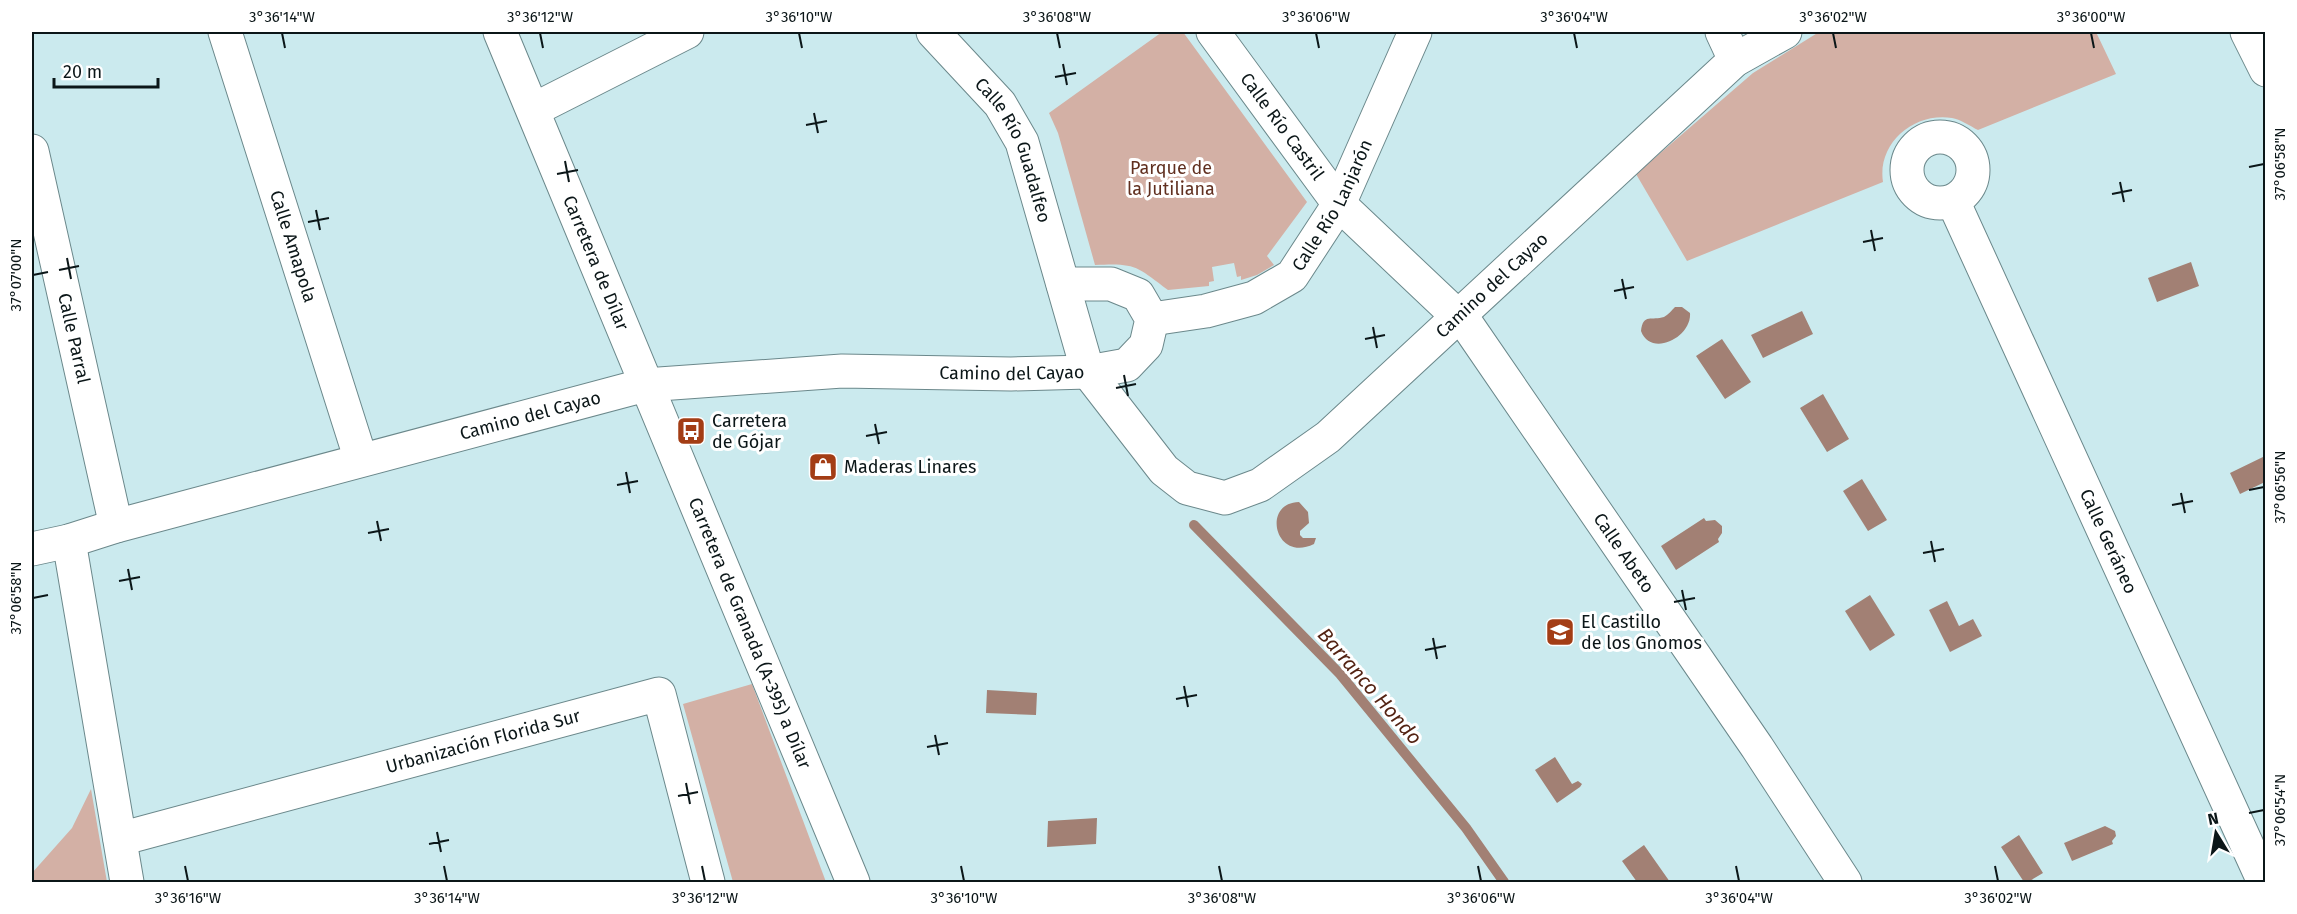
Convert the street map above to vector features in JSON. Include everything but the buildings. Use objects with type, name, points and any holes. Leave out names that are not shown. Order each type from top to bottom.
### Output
[{"type":"street","name":"Calle Amapola","points":[[225,32],[361,460]]},
{"type":"street","name":"Carretera de Dílar","points":[[500,32],[645,385]]},
{"type":"street","points":[[532,110],[687,32]]},
{"type":"street","name":"Calle Río Guadalfeo","points":[[933,32],[1000,104],[1022,142],[1088,372]]},
{"type":"street","name":"Calle Río Castril","points":[[1213,32],[1340,204],[1460,316]]},
{"type":"street","name":"Calle Río Lanjarón","points":[[1152,318],[1206,311],[1254,298],[1292,276],[1340,204],[1414,32]]},
{"type":"street","name":"Camino del Cayao","points":[[32,549],[69,541],[116,526],[645,385],[842,371],[1011,374],[1088,372],[1164,470],[1187,488],[1225,498],[1260,485],[1328,437],[1460,316],[1729,46],[1785,32]]},
{"type":"street","name":"Calle Parral","points":[[32,151],[116,526]]},
{"type":"street","name":"Calle Geráneo","points":[[1953,201],[2264,882]]},
{"type":"street","points":[[1063,284],[1111,284],[1138,295],[1152,318],[1146,345],[1127,364],[1088,372]]},
{"type":"street","name":"Calle Abeto","points":[[1460,316],[1757,747],[1845,882]]},
{"type":"street","name":"Carretera de Granada (A-395) a Dílar","points":[[645,385],[853,882]]},
{"type":"street","points":[[69,541],[127,882]]},
{"type":"street","name":"Urbanización Florida Sur","points":[[120,839],[659,694],[708,882]]},
{"type":"green space","name":"Parque de la Jutiliana","points":[[1162,32],[1183,32],[1307,202],[1267,256],[1274,265],[1257,275],[1241,280],[1241,276],[1237,277],[1234,263],[1212,267],[1214,281],[1209,282],[1209,286],[1168,290],[1135,268],[1095,265],[1058,133],[1049,113]]},
{"type":"green space","points":[[1819,32],[2096,32],[2116,74],[1978,130],[1952,118],[1938,117],[1912,125],[1892,143],[1883,168],[1883,182],[1687,261],[1636,174],[1753,73]]},
{"type":"green space","points":[[752,684],[826,882],[733,882],[683,704]]},
{"type":"green space","points":[[91,789],[107,882],[32,882],[32,873],[72,828]]},
{"type":"shaded area","points":[[2191,262],[2199,286],[2157,302],[2148,278]]},
{"type":"shaded area","points":[[1675,307],[1682,307],[1690,313],[1685,330],[1670,341],[1653,343],[1646,339],[1641,331],[1644,322],[1664,317]]},
{"type":"shaded area","points":[[1802,311],[1813,334],[1763,358],[1751,335]]},
{"type":"shaded area","points":[[1722,339],[1751,382],[1725,399],[1696,356]]},
{"type":"shaded area","points":[[1823,394],[1849,439],[1827,452],[1800,408]]},
{"type":"shaded area","points":[[2265,456],[2265,482],[2240,494],[2230,473]]},
{"type":"shaded area","points":[[1862,479],[1887,520],[1868,531],[1843,491]]},
{"type":"shaded area","points":[[1299,502],[1308,512],[1309,523],[1300,531],[1300,535],[1303,538],[1316,538],[1314,544],[1301,548],[1290,546],[1282,539],[1277,521],[1280,512],[1287,505]]},
{"type":"shaded area","points":[[1704,518],[1706,521],[1715,520],[1722,526],[1719,542],[1676,570],[1661,546]]},
{"type":"shaded area","points":[[1870,595],[1895,635],[1870,651],[1845,611]]},
{"type":"shaded area","points":[[1947,601],[1959,626],[1973,619],[1982,636],[1950,652],[1929,610]]},
{"type":"shaded area","points":[[987,690],[1037,693],[1036,715],[986,713]]},
{"type":"shaded area","points":[[1555,757],[1572,784],[1578,781],[1582,784],[1557,803],[1535,770]]},
{"type":"shaded area","points":[[1097,818],[1096,844],[1047,847],[1048,821]]},
{"type":"shaded area","points":[[2105,826],[2115,831],[2113,844],[2072,861],[2064,843]]},
{"type":"shaded area","points":[[2019,835],[2043,873],[2028,882],[2024,882],[2001,847]]},
{"type":"shaded area","points":[[1644,845],[1670,882],[1637,882],[1622,861]]},
{"type":"waterway","name":"Barranco Hondo","points":[[1194,525],[1340,674],[1466,828],[1504,882]]},
{"type":"place","name":"Carretera de Gójar","points":[[691,431]]},
{"type":"place","name":"Maderas Linares","points":[[823,467]]},
{"type":"place","name":"El Castillo de los Gnomos","points":[[1560,632]]}]
